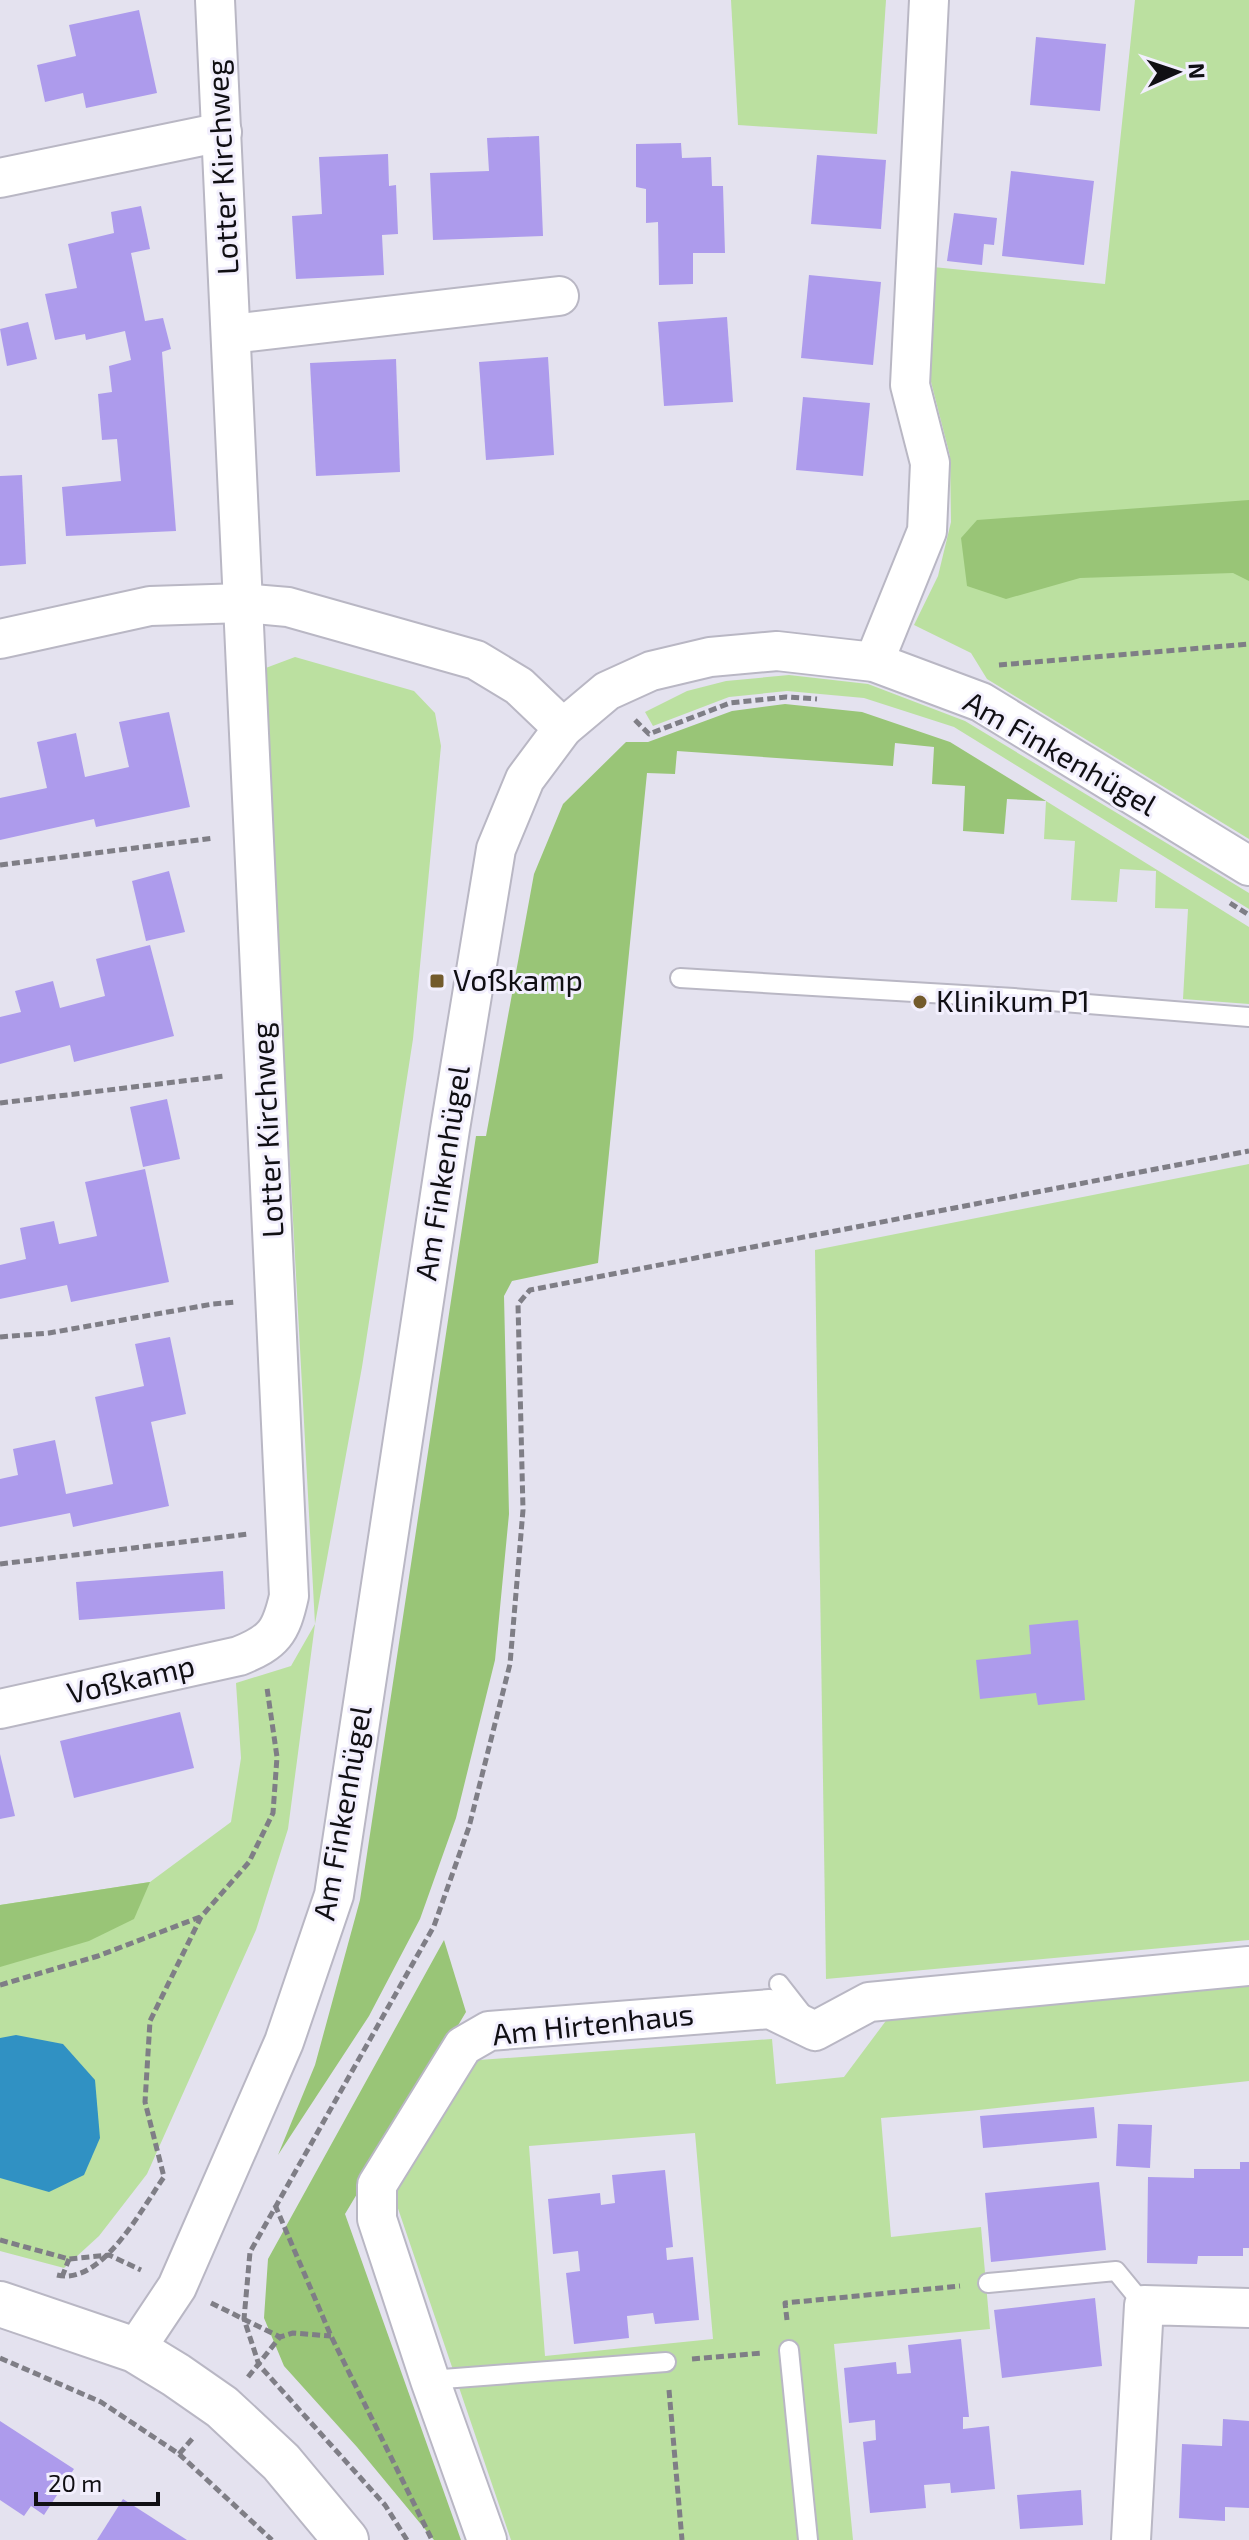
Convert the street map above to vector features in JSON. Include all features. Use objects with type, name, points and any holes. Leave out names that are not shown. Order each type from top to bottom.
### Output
[{"type":"street","name":"Lotter Kirchweg","points":[[215,0],[289,1596],[283,1625],[261,1647]]},
{"type":"street","points":[[874,662],[927,531],[930,463],[910,385],[929,0]]},
{"type":"street","points":[[0,178],[222,132]]},
{"type":"street","points":[[231,334],[559,296]]},
{"type":"street","points":[[0,639],[150,606],[243,603],[288,607],[476,660],[519,686],[563,728]]},
{"type":"street","name":"Am Finkenhügel","points":[[135,2350],[177,2287],[284,2042],[334,1895],[452,1113],[496,849],[525,779],[563,728],[607,691],[651,671],[710,657],[777,651],[874,662],[981,702],[1249,866]]},
{"type":"street","name":"Voßkamp","points":[[0,1709],[239,1656],[261,1647]]},
{"type":"street","points":[[815,2031],[869,2002],[1249,1966]]},
{"type":"street","name":"Am Hirtenhaus","points":[[487,2540],[377,2219],[377,2185],[463,2046],[489,2031],[770,2009],[815,2031]]},
{"type":"street","points":[[0,2304],[135,2350],[222,2407],[281,2462],[346,2540]]},
{"type":"street","points":[[1131,2540],[1144,2305],[1249,2308]]},
{"type":"lane","points":[[680,978],[1014,998],[1249,1017]]},
{"type":"lane","points":[[779,1984],[815,2031]]},
{"type":"lane","points":[[988,2283],[1116,2271],[1144,2305]]},
{"type":"lane","points":[[789,2350],[808,2540]]},
{"type":"lane","points":[[430,2380],[666,2362]]},
{"type":"path","points":[[993,665],[1249,644]]},
{"type":"path","points":[[607,691],[649,734],[730,703],[786,697],[832,701]]},
{"type":"path","points":[[0,865],[254,833]]},
{"type":"path","points":[[1222,898],[1249,915]]},
{"type":"path","points":[[0,1103],[265,1071]]},
{"type":"path","points":[[407,2540],[385,2505],[259,2365],[244,2319],[250,2252],[434,1926],[469,1827],[510,1664],[523,1510],[518,1304],[530,1290],[1249,1151]]},
{"type":"path","points":[[0,1337],[49,1333],[213,1304],[275,1299]]},
{"type":"path","points":[[0,1564],[286,1530]]},
{"type":"path","points":[[50,2273],[62,2276],[85,2272],[109,2255],[164,2177],[145,2102],[150,2021],[201,1917],[249,1862],[273,1813],[277,1757],[261,1647]]},
{"type":"path","points":[[0,1985],[98,1956],[201,1917]]},
{"type":"path","points":[[275,2204],[331,2336],[432,2540]]},
{"type":"path","points":[[0,2240],[69,2259],[109,2255]]},
{"type":"path","points":[[682,2540],[666,2362],[789,2350],[785,2303],[988,2283]]},
{"type":"path","points":[[244,2319],[280,2337]]},
{"type":"path","points":[[259,2365],[280,2337],[293,2333],[331,2336]]},
{"type":"path","points":[[0,2358],[101,2402],[179,2454],[272,2540]]},
{"type":"green space","points":[[731,0],[886,0],[877,134],[738,125]]},
{"type":"green space","points":[[1135,0],[1249,0],[1249,839],[987,679],[971,653],[914,625],[938,576],[951,522],[950,456],[929,374],[933,267],[1105,284]]},
{"type":"green space","points":[[1249,500],[1249,581],[1233,573],[1080,578],[1006,599],[967,586],[961,538],[977,520]]},
{"type":"green space","points":[[295,657],[414,691],[435,713],[441,746],[413,1039],[362,1367],[315,1624],[263,669]]},
{"type":"green space","points":[[789,675],[868,684],[965,721],[1249,893],[1249,909],[954,727],[864,698],[787,691],[729,697],[653,726],[645,712],[687,691],[726,681]]},
{"type":"green space","points":[[785,704],[862,712],[950,742],[1046,801],[1007,799],[1004,834],[963,831],[965,786],[932,784],[934,747],[895,743],[893,766],[677,751],[675,774],[647,773],[598,1263],[512,1281],[504,1296],[509,1514],[495,1660],[456,1818],[420,1919],[369,2016],[278,2155],[315,2065],[360,1900],[476,1136],[486,1136],[534,874],[563,804],[626,742],[648,742],[732,711]]},
{"type":"green space","points":[[1046,801],[1249,927],[1249,1004],[1183,999],[1188,909],[1155,908],[1156,871],[1120,869],[1117,902],[1071,900],[1075,841],[1044,839]]},
{"type":"green space","points":[[1249,1164],[1249,1940],[826,1979],[815,1250]]},
{"type":"green space","points":[[315,1624],[288,1829],[256,1930],[147,2174],[99,2236],[64,2268],[0,2251],[0,1905],[150,1882],[231,1822],[241,1758],[236,1683],[291,1666]]},
{"type":"green space","points":[[150,1882],[134,1919],[89,1941],[0,1967],[0,1905]]},
{"type":"green space","points":[[444,1940],[466,2012],[345,2214],[461,2540],[434,2540],[357,2447],[284,2366],[264,2318],[268,2259]]},
{"type":"green space","points":[[1249,1983],[1249,2081],[881,2118],[891,2237],[981,2227],[990,2329],[834,2344],[853,2540],[511,2540],[390,2185],[465,2061],[772,2039],[776,2084],[844,2077],[888,2018]],"holes":[[[695,2133],[713,2339],[545,2356],[529,2146]]]},
{"type":"water","points":[[16,2035],[63,2044],[95,2080],[100,2138],[84,2175],[49,2192],[0,2178],[0,2038]]},
{"type":"building","points":[[139,10],[157,93],[86,108],[83,93],[45,102],[37,65],[76,56],[69,25]]},
{"type":"building","points":[[1036,37],[1106,44],[1100,111],[1030,105]]},
{"type":"building","points":[[539,136],[543,236],[433,240],[430,173],[489,171],[487,138]]},
{"type":"building","points":[[681,143],[682,158],[711,157],[712,186],[723,186],[725,253],[693,253],[693,284],[659,285],[658,222],[646,223],[646,189],[636,187],[636,144]]},
{"type":"building","points":[[388,154],[389,186],[396,185],[398,234],[382,235],[384,275],[296,279],[292,216],[322,214],[319,157]]},
{"type":"building","points":[[817,155],[886,160],[881,229],[811,224]]},
{"type":"building","points":[[1011,171],[1094,181],[1084,265],[1002,256]]},
{"type":"building","points":[[141,206],[150,249],[131,253],[145,321],[163,318],[171,349],[162,352],[176,531],[66,536],[62,487],[121,481],[117,439],[102,440],[98,394],[112,392],[109,366],[131,360],[125,331],[86,340],[85,334],[55,340],[45,294],[77,288],[68,244],[114,233],[111,212]]},
{"type":"building","points":[[954,213],[997,218],[994,245],[984,244],[982,265],[947,261]]},
{"type":"building","points":[[809,275],[881,282],[873,365],[801,358]]},
{"type":"building","points":[[727,317],[733,402],[664,406],[658,322]]},
{"type":"building","points":[[28,322],[37,359],[7,366],[0,329]]},
{"type":"building","points":[[548,357],[554,455],[486,460],[479,362]]},
{"type":"building","points":[[396,359],[400,472],[316,476],[310,363]]},
{"type":"building","points":[[803,397],[870,403],[863,476],[796,470]]},
{"type":"building","points":[[22,475],[26,564],[0,566],[0,476]]},
{"type":"building","points":[[169,712],[190,807],[96,827],[94,819],[0,840],[0,798],[47,788],[37,742],[76,733],[85,777],[129,767],[119,722]]},
{"type":"building","points":[[169,871],[185,932],[146,941],[132,881]]},
{"type":"building","points":[[150,945],[174,1036],[74,1062],[70,1045],[0,1064],[0,1017],[21,1012],[15,991],[53,981],[60,1008],[105,996],[96,959]]},
{"type":"building","points":[[167,1099],[180,1159],[143,1167],[130,1107]]},
{"type":"building","points":[[145,1169],[169,1282],[71,1302],[67,1285],[0,1299],[0,1265],[26,1259],[20,1228],[54,1221],[59,1244],[97,1236],[85,1182]]},
{"type":"building","points":[[170,1337],[186,1414],[151,1422],[169,1506],[73,1527],[70,1513],[0,1527],[0,1479],[18,1475],[13,1449],[55,1440],[66,1494],[113,1484],[95,1397],[144,1386],[135,1344]]},
{"type":"building","points":[[223,1571],[225,1609],[79,1620],[76,1582]]},
{"type":"building","points":[[1078,1620],[1085,1700],[1038,1705],[1036,1693],[980,1699],[976,1660],[1031,1654],[1029,1625]]},
{"type":"building","points":[[180,1712],[194,1768],[74,1798],[60,1741]]},
{"type":"building","points":[[0,1754],[15,1816],[0,1819]]},
{"type":"building","points":[[1094,2107],[1097,2138],[983,2148],[980,2116]]},
{"type":"building","points":[[1118,2124],[1152,2125],[1150,2168],[1116,2166]]},
{"type":"building","points":[[1240,2162],[1249,2162],[1249,2248],[1243,2248],[1243,2256],[1198,2256],[1197,2264],[1147,2263],[1148,2177],[1194,2178],[1194,2169],[1240,2169]]},
{"type":"building","points":[[665,2170],[673,2247],[666,2248],[667,2260],[693,2257],[699,2320],[655,2324],[653,2313],[627,2316],[629,2338],[574,2344],[566,2273],[580,2271],[578,2251],[553,2254],[548,2199],[600,2193],[601,2205],[615,2203],[612,2175]]},
{"type":"building","points":[[1099,2182],[1106,2250],[991,2262],[985,2193]]},
{"type":"building","points":[[1095,2298],[1102,2366],[1002,2378],[994,2310]]},
{"type":"building","points":[[961,2339],[969,2417],[963,2417],[963,2429],[989,2426],[995,2489],[951,2493],[950,2483],[924,2485],[926,2508],[870,2513],[863,2442],[876,2440],[875,2420],[849,2423],[844,2368],[896,2362],[897,2374],[911,2373],[908,2345]]},
{"type":"building","points":[[1223,2419],[1249,2421],[1249,2508],[1225,2507],[1225,2521],[1179,2518],[1182,2444],[1222,2446]]},
{"type":"building","points":[[0,2421],[74,2469],[44,2515],[31,2506],[24,2516],[0,2500]]},
{"type":"building","points":[[1081,2490],[1083,2525],[1020,2529],[1017,2495]]},
{"type":"building","points":[[123,2499],[187,2540],[97,2540]]},
{"type":"place","name":"Voßkamp","points":[[437,981]]},
{"type":"place","name":"Klinikum P1","points":[[920,1002]]}]
